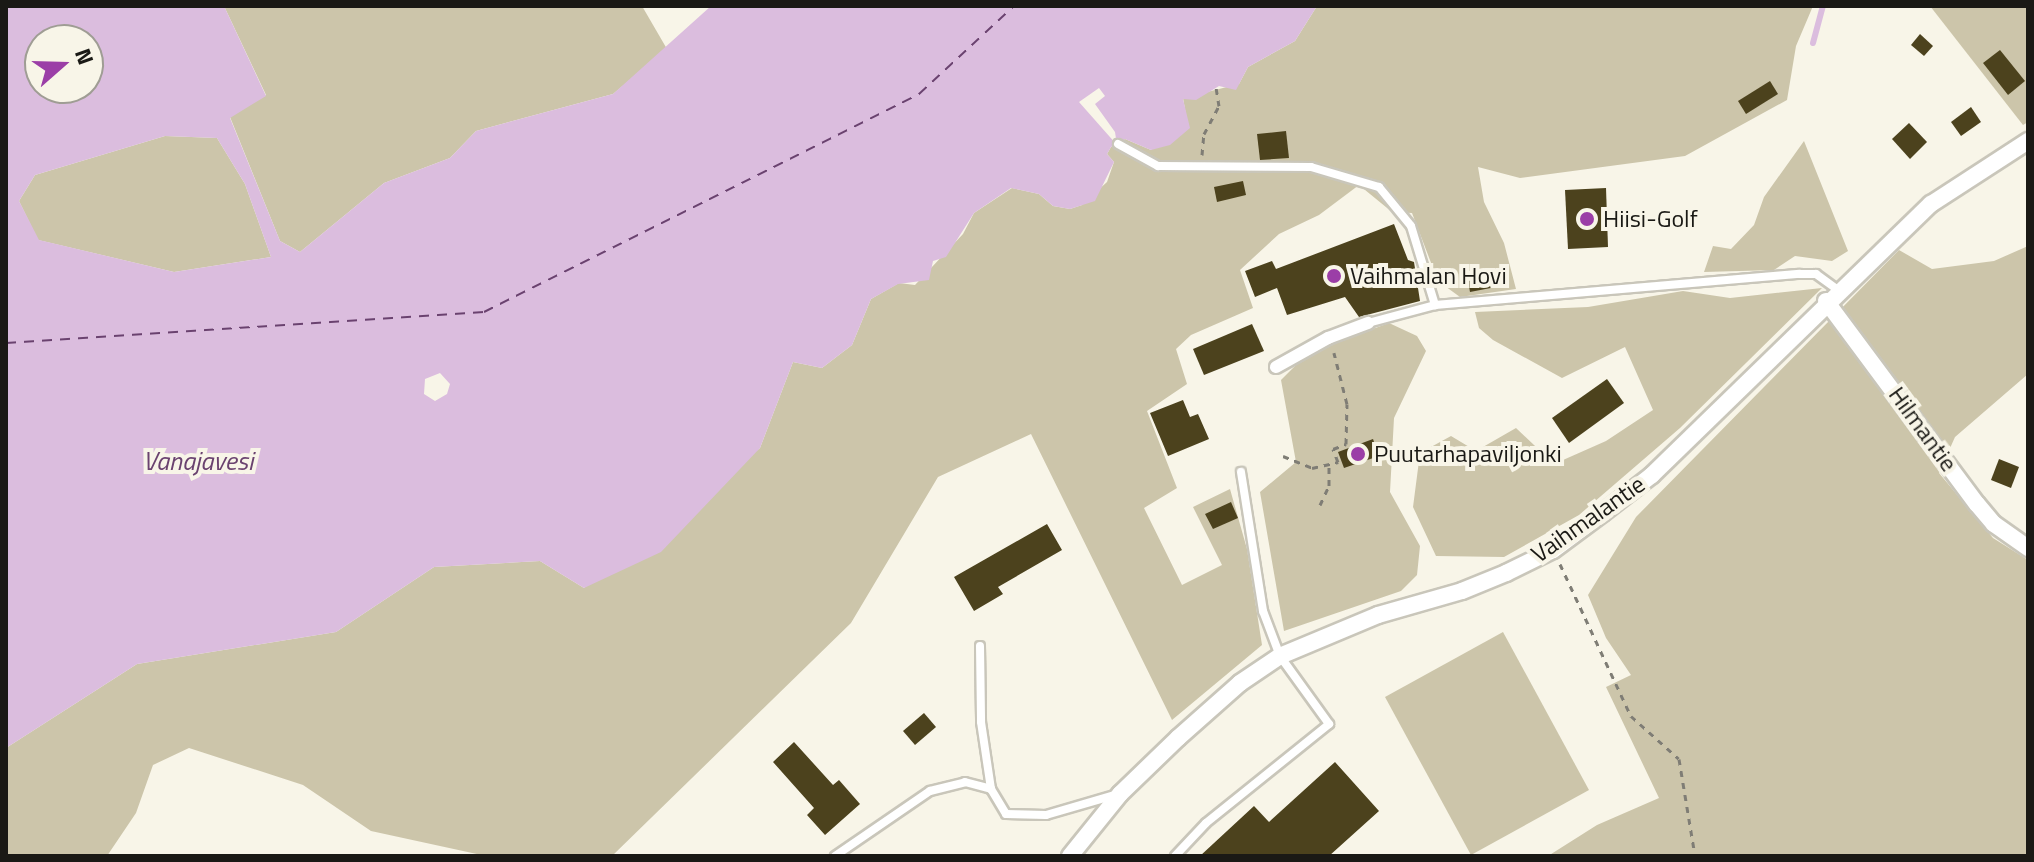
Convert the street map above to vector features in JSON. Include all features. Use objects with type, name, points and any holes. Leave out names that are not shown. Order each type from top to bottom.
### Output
[{"type":"street","name":"Vaihmalantie","points":[[1070,856],[1120,794],[1240,683],[1280,656],[1378,615],[1462,591],[1553,550],[1652,475],[1832,295],[1931,204],[2028,141]]},
{"type":"street","name":"Hilmantie","points":[[1832,295],[1977,504],[1994,524],[2028,548]]},
{"type":"street","points":[[1276,367],[1328,338],[1368,323]]},
{"type":"lane","points":[[1118,144],[1142,162],[1203,169],[1311,167],[1379,187],[1411,226],[1435,305]]},
{"type":"lane","points":[[1368,323],[1435,305],[1800,274],[1816,274],[1832,295]]},
{"type":"lane","points":[[1175,856],[1206,823],[1329,724],[1280,656],[1261,598],[1241,472]]},
{"type":"lane","points":[[980,646],[981,722],[991,789],[1006,814],[1046,815],[1120,794]]},
{"type":"lane","points":[[835,856],[930,791],[965,782],[991,789]]},
{"type":"path","points":[[1203,169],[1202,145],[1219,106],[1216,88]]},
{"type":"path","points":[[1283,456],[1312,468],[1329,465],[1338,462],[1333,449],[1346,444],[1347,404],[1328,338]]},
{"type":"path","points":[[1320,505],[1329,486],[1329,465]]},
{"type":"path","points":[[1553,550],[1631,716],[1679,759],[1695,856]]},
{"type":"shaded area","points":[[224,6],[642,6],[667,49],[613,94],[476,131],[450,158],[384,183],[300,252],[280,241],[230,117],[266,95]]},
{"type":"shaded area","points":[[1317,6],[1813,6],[1796,46],[1787,100],[1685,156],[1520,178],[1478,167],[1484,202],[1504,243],[1516,289],[1460,297],[1438,281],[1412,213],[1392,212],[1359,185],[1319,215],[1279,234],[1240,270],[1253,308],[1191,335],[1176,349],[1187,384],[1147,411],[1177,488],[1144,508],[1182,585],[1222,565],[1193,507],[1230,489],[1247,549],[1262,645],[1172,720],[1031,434],[938,477],[851,623],[612,856],[486,856],[371,831],[303,785],[189,748],[153,765],[136,813],[107,856],[6,856],[6,748],[137,664],[336,632],[434,567],[540,561],[584,588],[760,448],[793,362],[822,368],[852,345],[871,299],[899,283],[915,285],[963,234],[974,213],[1012,188],[1039,194],[1053,206],[1070,209],[1082,205],[1107,182],[1114,162],[1107,154],[1111,147],[1125,139],[1151,150],[1186,115],[1183,98],[1239,84],[1248,67],[1295,41]]},
{"type":"shaded area","points":[[1930,6],[2028,6],[2028,122],[2023,125]]},
{"type":"shaded area","points":[[165,136],[217,138],[245,184],[271,257],[174,272],[38,240],[19,201],[35,175]]},
{"type":"shaded area","points":[[1804,141],[1848,251],[1832,261],[1795,256],[1774,270],[1704,272],[1713,246],[1731,249],[1754,225],[1764,197]]},
{"type":"shaded area","points":[[2028,246],[2028,374],[1955,437],[1939,473],[1993,538],[2028,560],[2028,856],[1548,856],[1597,825],[1659,798],[1606,687],[1631,675],[1606,638],[1588,595],[1636,517],[1899,250],[1932,269],[1994,261]]},
{"type":"shaded area","points":[[1822,288],[1680,428],[1579,515],[1504,557],[1436,556],[1413,507],[1420,453],[1451,436],[1476,451],[1516,428],[1554,464],[1606,441],[1653,410],[1625,347],[1562,378],[1493,340],[1479,328],[1475,312],[1588,307],[1683,291],[1730,298]]},
{"type":"shaded area","points":[[1389,323],[1417,336],[1426,351],[1394,418],[1390,492],[1420,546],[1417,575],[1401,591],[1284,631],[1260,492],[1296,462],[1281,380],[1299,362],[1335,343]]},
{"type":"shaded area","points":[[1503,632],[1589,790],[1471,855],[1385,697]]},
{"type":"water","name":"Vanajavesi","points":[[6,6],[224,6],[266,96],[230,118],[280,241],[300,252],[384,183],[450,158],[476,131],[613,94],[711,6],[1317,6],[1295,41],[1248,67],[1236,90],[1219,86],[1196,100],[1183,99],[1190,128],[1170,145],[1151,150],[1125,139],[1111,147],[1107,154],[1114,162],[1095,201],[1070,209],[1053,206],[1039,194],[1011,188],[974,213],[946,257],[933,261],[929,280],[898,284],[871,299],[852,345],[822,368],[793,362],[760,448],[661,552],[584,588],[540,561],[434,567],[336,632],[137,664],[6,748]],"holes":[[[165,136],[217,138],[245,184],[271,257],[174,272],[39,240],[19,201],[35,175]],[[440,373],[450,384],[447,394],[435,401],[424,394],[425,379]]]},
{"type":"pier","points":[[1099,88],[1105,96],[1095,104],[1115,132],[1117,145],[1079,102]]},
{"type":"building","points":[[1920,34],[1933,46],[1924,56],[1911,45]]},
{"type":"building","points":[[2000,50],[2025,81],[2008,95],[1983,63]]},
{"type":"building","points":[[1770,81],[1778,94],[1746,114],[1738,101]]},
{"type":"building","points":[[1971,107],[1981,122],[1961,136],[1951,122]]},
{"type":"building","points":[[1909,123],[1927,142],[1910,159],[1892,139]]},
{"type":"building","points":[[1286,131],[1289,158],[1260,160],[1257,134]]},
{"type":"building","points":[[1243,181],[1246,195],[1217,202],[1214,187]]},
{"type":"building","name":"Hiisi-Golf","points":[[1606,188],[1608,247],[1568,249],[1565,190]]},
{"type":"building","name":"Vaihmalan Hovi","points":[[1394,224],[1408,260],[1414,262],[1420,301],[1359,317],[1345,297],[1287,315],[1277,288],[1255,297],[1245,271],[1272,261],[1276,269]]},
{"type":"building","points":[[1497,269],[1501,286],[1470,292],[1467,275]]},
{"type":"building","points":[[1252,324],[1264,351],[1204,375],[1193,349]]},
{"type":"building","points":[[1607,379],[1624,403],[1569,443],[1552,418]]},
{"type":"building","points":[[1183,400],[1190,417],[1198,414],[1209,439],[1168,456],[1150,413]]},
{"type":"building","name":"Puutarhapaviljonki","points":[[1373,439],[1379,456],[1344,468],[1338,452]]},
{"type":"building","points":[[1999,459],[2019,467],[2011,488],[1991,480]]},
{"type":"building","points":[[1231,502],[1238,518],[1213,529],[1205,514]]},
{"type":"building","points":[[1047,524],[1062,550],[998,587],[1003,594],[974,611],[954,577]]},
{"type":"building","points":[[924,713],[936,727],[915,745],[903,731]]},
{"type":"building","points":[[794,742],[833,785],[839,780],[860,804],[825,835],[807,815],[814,808],[773,762]]},
{"type":"building","points":[[1335,762],[1379,811],[1329,856],[1200,856],[1254,806],[1269,822]]},
{"type":"waterway","points":[[1813,43],[1823,6]]},
{"type":"ferry route","points":[[6,343],[484,312],[919,94],[1014,6]]},
{"type":"place","name":"Hiisi-Golf","points":[[1587,219]]},
{"type":"place","name":"Vaihmalan Hovi","points":[[1334,276]]},
{"type":"place","name":"Puutarhapaviljonki","points":[[1358,454]]}]
